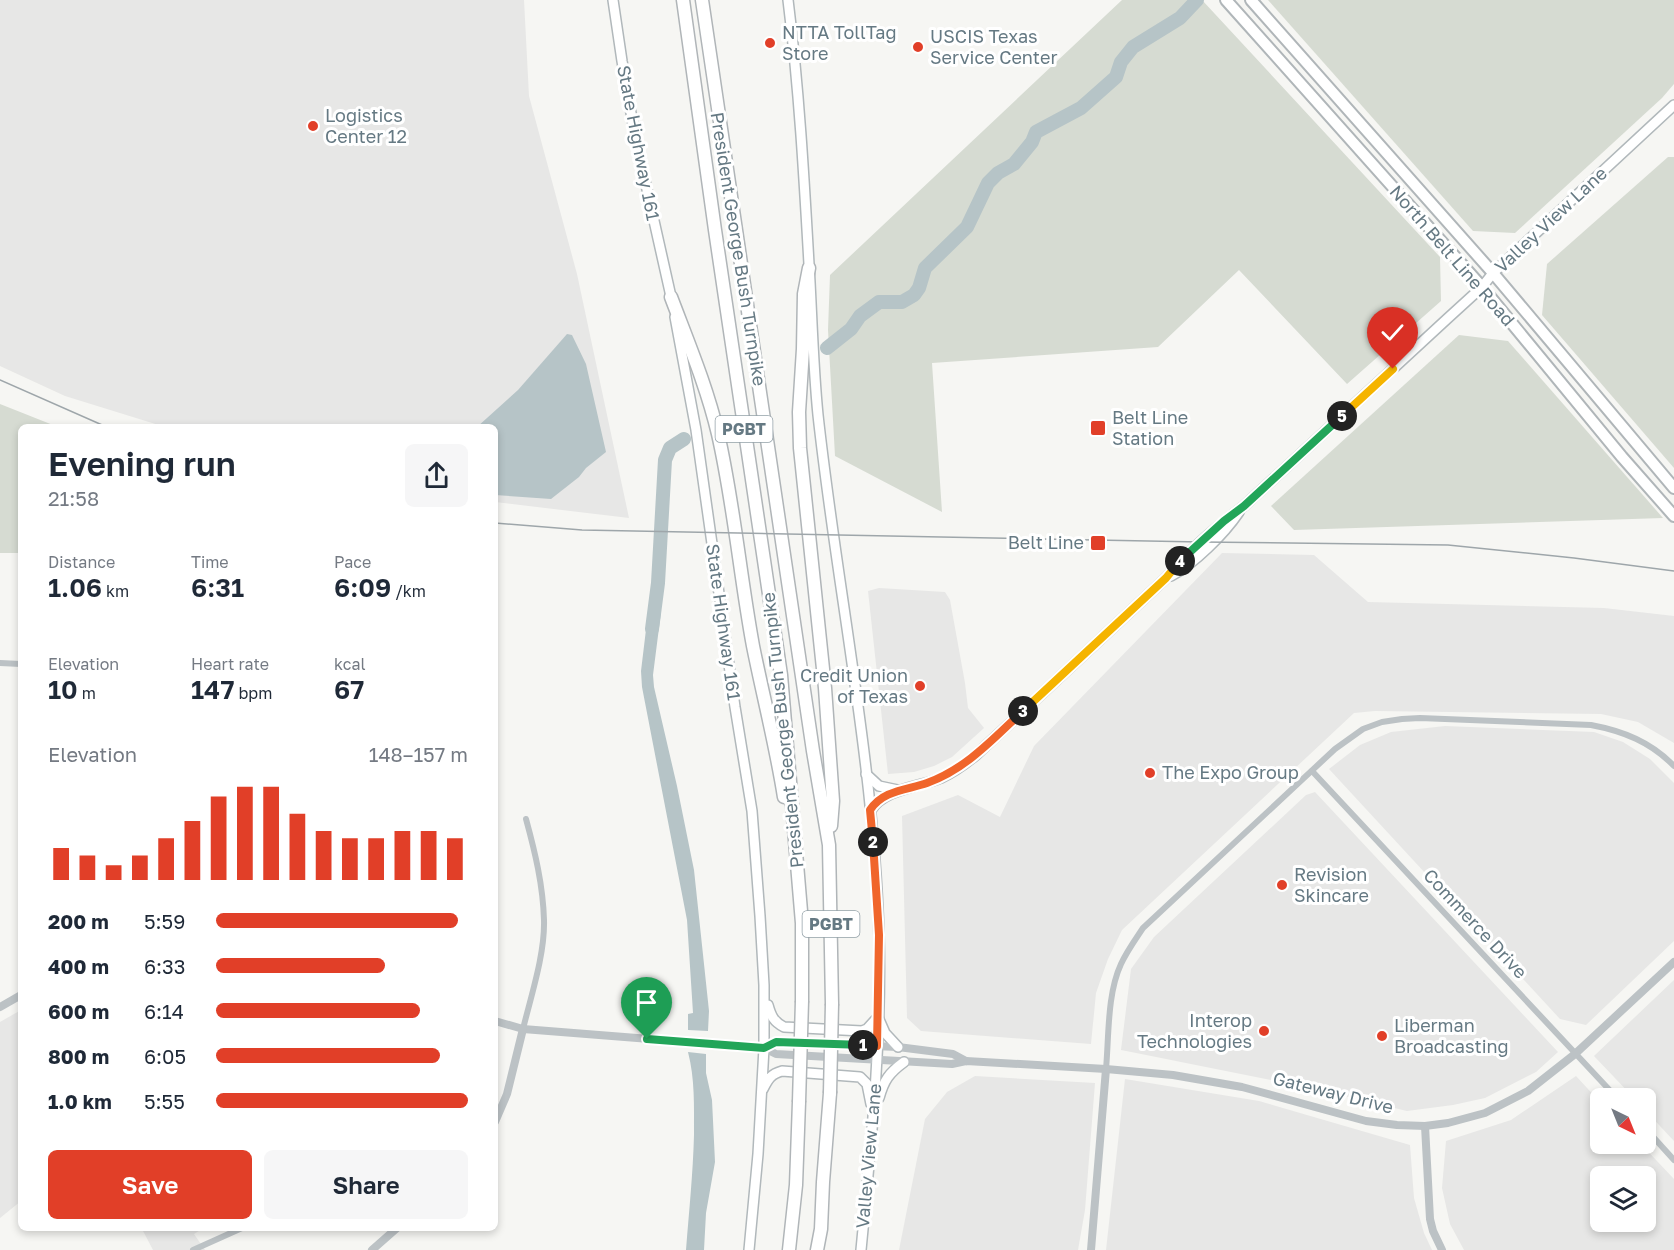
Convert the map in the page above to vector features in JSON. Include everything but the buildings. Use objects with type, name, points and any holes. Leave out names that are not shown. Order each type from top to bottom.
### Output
[{"type":"highway","name":"President George Bush Turnpike","points":[[683,0],[716,241],[781,675],[797,859],[802,923],[802,1001],[796,1185],[789,1250]]},
{"type":"highway","name":"President George Bush Turnpike","points":[[702,0],[813,751],[830,845],[832,1004],[830,1093],[819,1250]]},
{"type":"highway","points":[[810,268],[804,294],[799,412],[800,448],[825,688],[833,801],[830,845]]},
{"type":"highway","points":[[671,297],[710,400],[720,441],[753,644],[779,764],[790,836],[797,859]]},
{"type":"main road","name":"State Highway 161","points":[[614,0],[635,136],[671,297],[696,430],[735,708],[752,811],[764,985],[764,1048],[758,1154],[749,1250]]},
{"type":"main road","points":[[788,0],[801,121],[819,417],[870,810]]},
{"type":"main road","name":"North Belt Line Road","points":[[1226,0],[1482,287],[1622,457],[1674,516]]},
{"type":"main road","name":"North Belt Line Road","points":[[1251,0],[1493,273],[1674,488]]},
{"type":"main road","name":"Valley View Lane","points":[[861,1250],[874,1115],[878,1017],[879,935],[870,810],[883,797],[943,777],[967,762],[1166,578],[1177,564],[1244,506],[1482,287],[1493,273],[1674,105]]},
{"type":"main road","points":[[866,774],[879,786],[899,790]]},
{"type":"main road","points":[[764,985],[771,1016],[784,1027],[862,1031],[878,1017],[885,1033],[898,1047]]},
{"type":"main road","points":[[874,1115],[883,1083],[904,1062]]},
{"type":"main road","points":[[761,1092],[769,1077],[782,1071],[860,1077],[867,1084],[874,1115]]},
{"type":"street","points":[[0,663],[18,664]]},
{"type":"street","points":[[1091,1250],[1112,996],[1120,964],[1143,928],[1335,749],[1364,729],[1382,722],[1420,718],[1591,725],[1637,739],[1674,765]]},
{"type":"street","name":"Commerce Drive","points":[[1312,771],[1607,1088]]},
{"type":"street","points":[[498,1115],[507,1094],[536,976],[544,920],[539,869],[526,819]]},
{"type":"street","name":"Gateway Drive","points":[[498,1022],[523,1029],[764,1048],[776,1054],[952,1064],[966,1061],[1173,1075],[1242,1087],[1366,1121],[1425,1126],[1448,1123],[1485,1113],[1528,1091],[1575,1054],[1674,962]]},
{"type":"street","points":[[0,1007],[18,997]]},
{"type":"street","name":"Gateway Drive","points":[[764,1048],[776,1042],[898,1047],[953,1054],[966,1061]]},
{"type":"street","points":[[1425,1126],[1430,1219],[1442,1250]]},
{"type":"street","points":[[1656,1140],[1674,1160]]},
{"type":"street","points":[[193,1250],[211,1247],[237,1231]]},
{"type":"street","points":[[372,1250],[394,1231]]},
{"type":"shaded area","points":[[0,0],[524,0],[529,96],[577,274],[629,518],[498,502],[498,424],[155,424],[65,396],[0,366]]},
{"type":"shaded area","points":[[1122,0],[1202,0],[1440,257],[1441,301],[1347,384],[1239,270],[1158,347],[932,363],[942,512],[835,456],[828,330],[830,275]]},
{"type":"shaded area","points":[[1268,0],[1674,0],[1674,84],[1662,98],[1515,233],[1473,231]]},
{"type":"shaded area","points":[[1668,157],[1674,157],[1674,468],[1542,315],[1547,264]]},
{"type":"shaded area","points":[[567,334],[572,335],[586,364],[606,452],[551,499],[498,495],[498,424],[480,424],[518,390]]},
{"type":"shaded area","points":[[1459,335],[1508,341],[1663,518],[1294,530],[1271,506]]},
{"type":"shaded area","points":[[0,404],[50,424],[18,424],[18,553],[0,553]]},
{"type":"shaded area","points":[[1222,553],[1314,555],[1368,602],[1604,608],[1674,616],[1674,743],[1638,722],[1601,714],[1375,711],[1354,713],[1122,930],[1108,959],[1096,993],[1091,1044],[921,1031],[907,1018],[902,816],[958,795],[1000,817],[1034,746]]},
{"type":"shaded area","points":[[879,588],[945,592],[950,600],[968,708],[984,728],[952,757],[914,772],[888,774],[868,591]]},
{"type":"shaded area","points":[[661,612],[653,675],[654,687],[694,870],[709,1011],[708,1031],[688,1030],[688,1014],[693,1013],[687,920],[642,687],[641,671],[648,613]]},
{"type":"shaded area","points":[[1445,726],[1594,732],[1623,742],[1650,759],[1674,783],[1674,941],[1586,1025],[1560,1019],[1329,769],[1360,745],[1391,732]]},
{"type":"shaded area","points":[[1315,792],[1558,1052],[1536,1072],[1485,1098],[1407,1111],[1315,1089],[1121,1050],[1131,969],[1154,937],[1306,795]]},
{"type":"shaded area","points":[[1674,980],[1674,1141],[1656,1122],[1656,1088],[1624,1088],[1594,1056]]},
{"type":"shaded area","points":[[18,1012],[18,1203],[0,1218],[0,1022]]},
{"type":"shaded area","points":[[688,1052],[706,1054],[706,1073],[712,1100],[715,1162],[706,1213],[704,1250],[686,1250],[694,1135],[693,1082]]},
{"type":"shaded area","points":[[975,1076],[1095,1083],[1085,1210],[1078,1250],[899,1250],[925,1119],[947,1092]]},
{"type":"shaded area","points":[[1576,1076],[1590,1091],[1590,1154],[1650,1154],[1674,1179],[1674,1250],[1464,1250],[1450,1224],[1442,1188],[1446,1141],[1511,1120]]},
{"type":"shaded area","points":[[1125,1079],[1259,1101],[1410,1145],[1414,1198],[1424,1233],[1432,1250],[1106,1250]]},
{"type":"shaded area","points":[[143,1231],[199,1231],[194,1234],[205,1250],[153,1250]]},
{"type":"waterway","points":[[827,348],[851,329],[860,316],[879,302],[902,302],[914,295],[919,288],[925,268],[967,227],[988,183],[998,173],[1014,164],[1032,142],[1036,132],[1081,108],[1116,77],[1121,62],[1133,47],[1180,18],[1197,0]]},
{"type":"waterway","points":[[652,629],[658,583],[665,460],[670,448],[684,439]]},
{"type":"tram line","points":[[0,380],[100,424]]},
{"type":"tram line","points":[[498,523],[582,530],[1448,545],[1674,571]]},
{"type":"place","name":"NTTA TollTag Store","points":[[770,43]]},
{"type":"place","name":"USCIS Texas Service Center","points":[[918,47]]},
{"type":"place","name":"Logistics Center 12","points":[[313,126]]},
{"type":"place","name":"Belt Line Station","points":[[1098,428]]},
{"type":"place","name":"Belt Line","points":[[1098,543]]},
{"type":"place","name":"Credit Union of Texas","points":[[920,686]]},
{"type":"place","name":"The Expo Group","points":[[1150,773]]},
{"type":"place","name":"Revision Skincare","points":[[1282,885]]},
{"type":"place","name":"Interop Technologies","points":[[1264,1031]]},
{"type":"place","name":"Liberman Broadcasting","points":[[1382,1036]]},
{"type":"route","points":[[647,1039],[764,1048],[776,1042],[877,1046],[879,935],[870,810],[875,803],[899,790],[909,789],[943,777],[976,755],[1166,578],[1177,564],[1244,506],[1393,369]]}]
